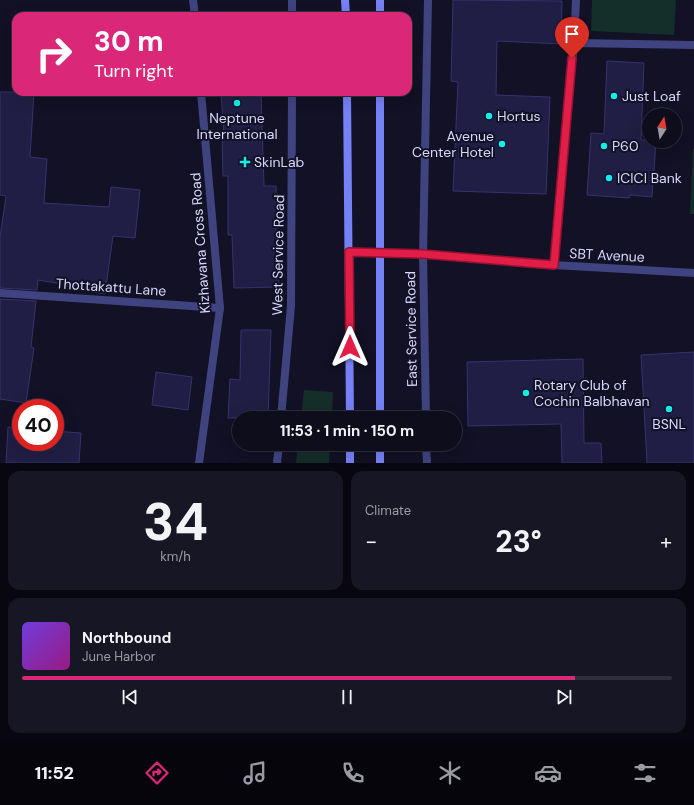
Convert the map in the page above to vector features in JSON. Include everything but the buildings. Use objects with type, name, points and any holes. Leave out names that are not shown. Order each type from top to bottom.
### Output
[{"type":"street","points":[[193,0],[194,12]]},
{"type":"street","points":[[292,0],[292,12]]},
{"type":"street","points":[[345,0],[346,12]]},
{"type":"street","points":[[380,0],[380,12]]},
{"type":"street","name":"East Service Road","points":[[426,411],[423,254],[428,0]]},
{"type":"street","points":[[554,265],[574,42],[576,0]]},
{"type":"street","points":[[574,42],[694,45]]},
{"type":"street","name":"Kizhavana Cross Road","points":[[199,463],[220,308],[201,96]]},
{"type":"street","name":"West Service Road","points":[[282,411],[291,306],[292,96]]},
{"type":"street","points":[[347,96],[350,411]]},
{"type":"street","points":[[380,96],[380,411]]},
{"type":"street","points":[[349,252],[423,254]]},
{"type":"street","name":"SBT Avenue","points":[[423,254],[554,265],[694,273]]},
{"type":"street","name":"Thottakattu Lane","points":[[0,293],[220,308]]},
{"type":"street","points":[[277,463],[278,451]]},
{"type":"street","points":[[350,451],[350,463]]},
{"type":"street","points":[[380,451],[380,463]]},
{"type":"street","points":[[426,451],[427,463]]},
{"type":"green space","points":[[592,0],[676,0],[674,35],[591,31]]},
{"type":"green space","points":[[693,149],[694,214],[690,214]]},
{"type":"green space","points":[[304,390],[333,392],[332,411],[302,411]]},
{"type":"green space","points":[[297,451],[330,451],[329,463],[296,463]]},
{"type":"place","name":"Just Loaf","points":[[614,96]]},
{"type":"place","name":"Neptune International","points":[[237,103]]},
{"type":"place","name":"Hortus","points":[[489,116]]},
{"type":"place","name":"Avenue Center Hotel","points":[[502,144]]},
{"type":"place","name":"P60","points":[[604,146]]},
{"type":"place","name":"SkinLab","points":[[245,162]]},
{"type":"place","name":"ICICI Bank","points":[[609,178]]},
{"type":"place","name":"Rotary Club of Cochin Balbhavan","points":[[526,393]]},
{"type":"place","name":"BSNL","points":[[669,409]]},
{"type":"route","points":[[350,347],[349,252],[423,254],[554,265],[572,58]]}]
